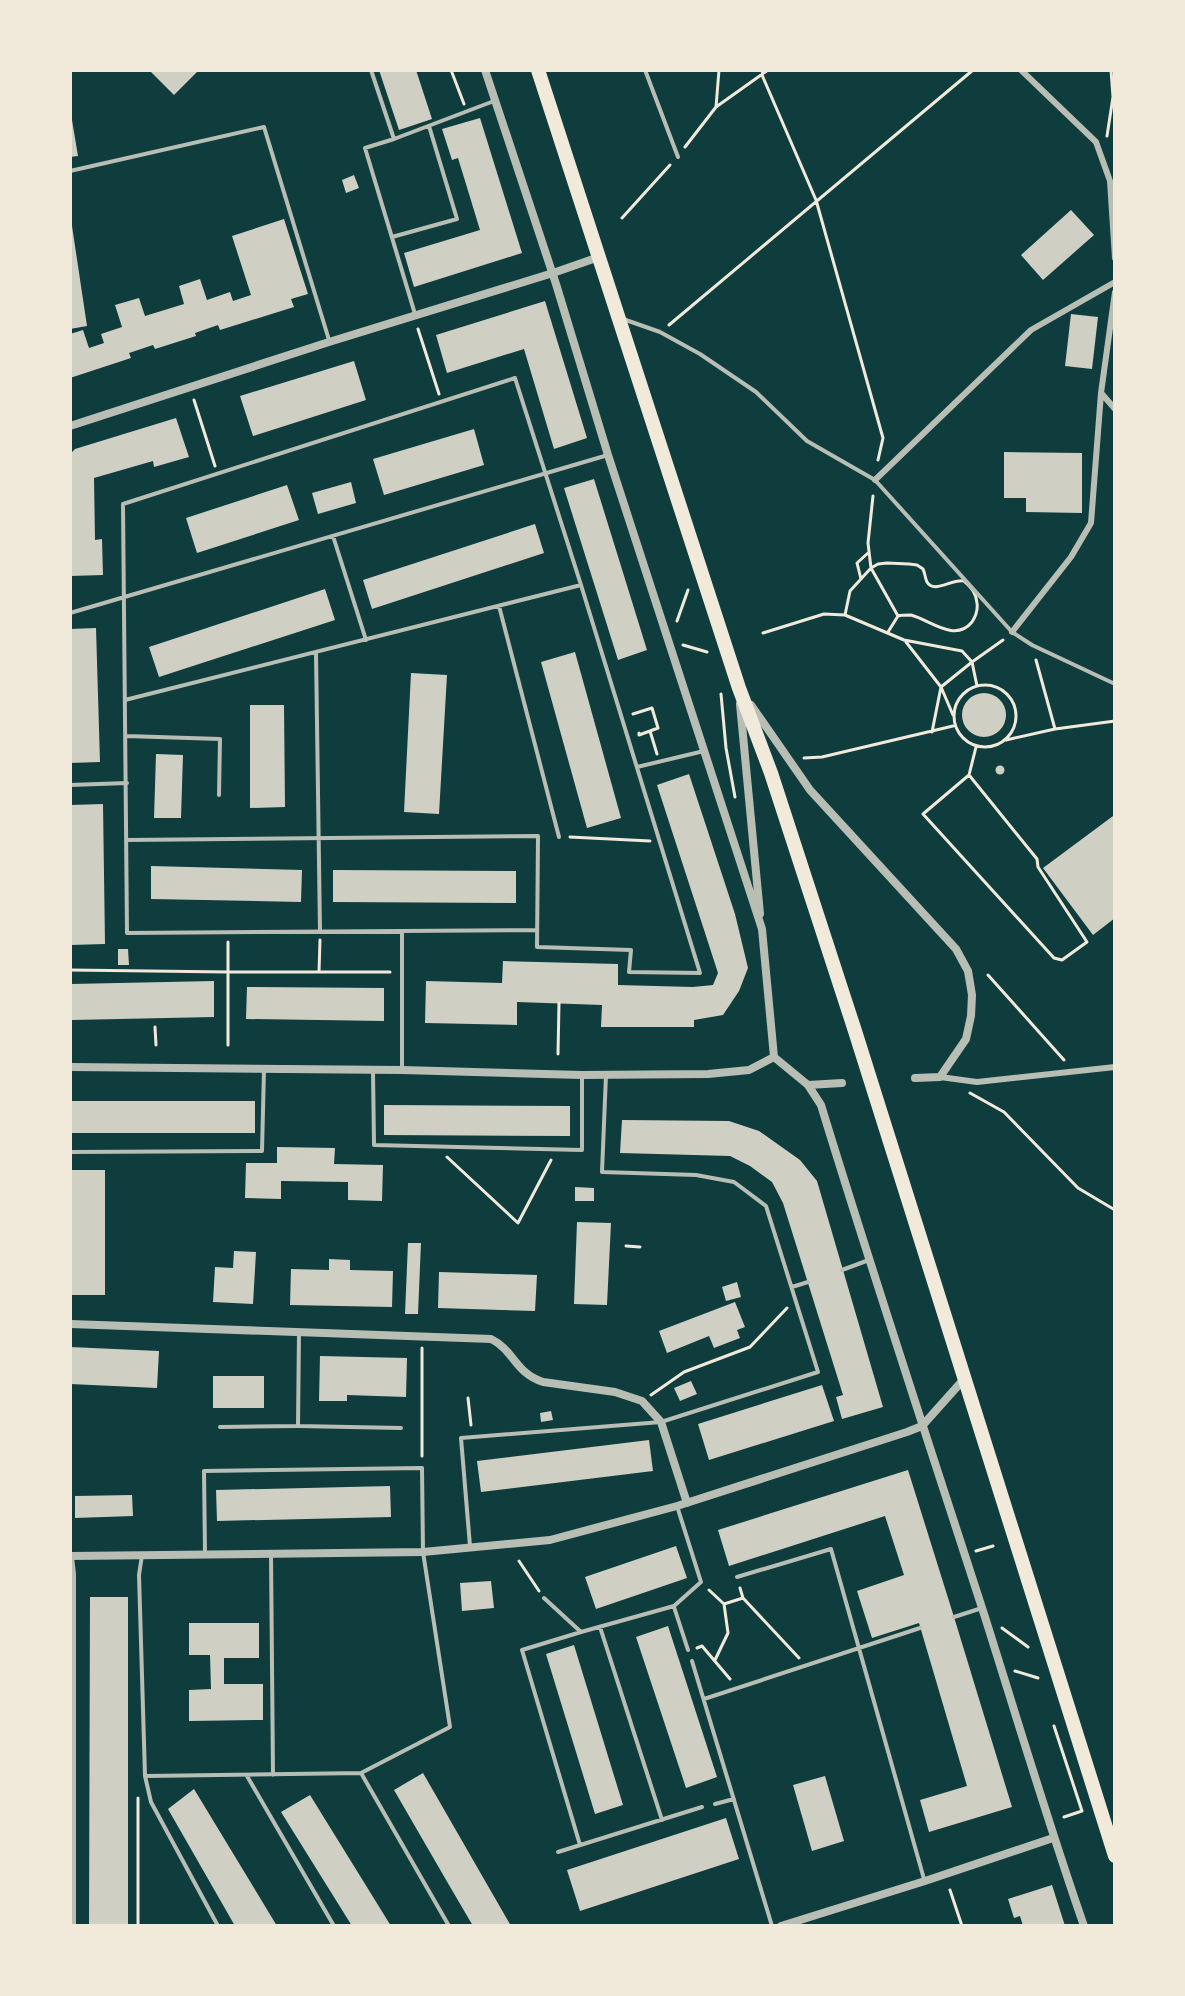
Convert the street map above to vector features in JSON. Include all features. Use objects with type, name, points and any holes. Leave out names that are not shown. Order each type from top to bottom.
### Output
[{"type":"highway","points":[[538,70],[739,688],[771,773],[855,1031],[1115,1856]]},
{"type":"street","points":[[485,70],[553,273],[608,455],[762,929]]},
{"type":"street","points":[[1021,70],[1096,142],[1110,181],[1115,258]]},
{"type":"street","points":[[70,426],[599,257]]},
{"type":"street","points":[[875,480],[1031,330],[1115,282]]},
{"type":"street","points":[[1012,632],[1071,557],[1091,523],[1101,393],[1115,292]]},
{"type":"street","points":[[1101,393],[1115,409]]},
{"type":"street","points":[[739,688],[774,1057],[808,1085],[821,1105],[1053,1838],[1085,1926]]},
{"type":"street","points":[[739,688],[810,790],[956,949],[968,971],[972,995],[966,1039],[940,1077]]},
{"type":"street","points":[[70,1067],[606,1075],[722,1073],[749,1070],[774,1057]]},
{"type":"street","points":[[915,1078],[940,1077],[977,1082],[1114,1068]]},
{"type":"street","points":[[808,1085],[842,1083]]},
{"type":"street","points":[[70,1324],[491,1339],[499,1343],[522,1372],[532,1379],[615,1392],[642,1401],[661,1422],[687,1503]]},
{"type":"street","points":[[71,1556],[423,1552],[550,1540],[687,1503],[907,1432],[922,1426],[964,1379]]},
{"type":"street","points":[[781,1926],[1053,1838]]},
{"type":"lane","points":[[371,70],[394,139]]},
{"type":"lane","points":[[645,70],[678,157]]},
{"type":"lane","points":[[415,315],[365,148],[496,100]]},
{"type":"lane","points":[[392,237],[457,219],[429,126]]},
{"type":"lane","points":[[70,171],[264,127],[329,342]]},
{"type":"lane","points":[[618,317],[660,332],[700,354],[756,392],[807,441],[875,480],[1012,632],[1032,645],[1115,684]]},
{"type":"lane","points":[[127,840],[538,836],[537,947],[631,950],[629,972],[700,973],[515,378],[123,504],[127,933],[537,930]]},
{"type":"lane","points":[[70,613],[608,455]]},
{"type":"lane","points":[[333,536],[366,640]]},
{"type":"lane","points":[[125,700],[581,585]]},
{"type":"lane","points":[[499,606],[559,837]]},
{"type":"lane","points":[[316,653],[320,932]]},
{"type":"lane","points":[[126,736],[220,739],[219,795]]},
{"type":"lane","points":[[637,767],[705,750]]},
{"type":"lane","points":[[70,785],[127,783]]},
{"type":"lane","points":[[402,931],[402,1070]]},
{"type":"lane","points":[[70,1152],[262,1151],[264,1070]]},
{"type":"lane","points":[[373,1071],[374,1145],[557,1150],[582,1150],[582,1075]]},
{"type":"lane","points":[[470,1548],[461,1438],[661,1422],[818,1372],[766,1206],[734,1182],[696,1175],[602,1172],[606,1075]]},
{"type":"lane","points":[[842,1270],[869,1260]]},
{"type":"lane","points":[[792,1287],[808,1282]]},
{"type":"lane","points":[[298,1426],[299,1332]]},
{"type":"lane","points":[[220,1427],[401,1428]]},
{"type":"lane","points":[[145,1776],[361,1773],[450,1727],[423,1552],[422,1468],[204,1471],[205,1555]]},
{"type":"lane","points":[[580,1845],[522,1650],[674,1606],[701,1582],[677,1506]]},
{"type":"lane","points":[[737,1577],[831,1549],[925,1881]]},
{"type":"lane","points":[[271,1554],[273,1775]]},
{"type":"lane","points":[[142,1555],[139,1575],[145,1776],[151,1802],[218,1926]]},
{"type":"lane","points":[[71,1556],[74,1574],[74,1926]]},
{"type":"lane","points":[[544,1598],[581,1632]]},
{"type":"lane","points":[[674,1606],[688,1650]]},
{"type":"lane","points":[[954,1617],[983,1611]]},
{"type":"lane","points":[[600,1627],[662,1820]]},
{"type":"lane","points":[[704,1699],[920,1628]]},
{"type":"lane","points":[[692,1661],[772,1926]]},
{"type":"lane","points":[[361,1773],[449,1926]]},
{"type":"lane","points":[[247,1775],[334,1926]]},
{"type":"lane","points":[[715,1804],[734,1799]]},
{"type":"lane","points":[[558,1852],[702,1807]]},
{"type":"path","points":[[451,70],[466,111]]},
{"type":"path","points":[[660,332],[973,70]]},
{"type":"path","points":[[1103,161],[1113,97],[1111,70]]},
{"type":"path","points":[[716,107],[763,71],[816,200],[883,438],[875,480],[868,553],[871,568],[898,616]]},
{"type":"path","points":[[418,328],[442,401]]},
{"type":"path","points":[[194,400],[217,473]]},
{"type":"path","points":[[861,579],[857,563],[868,553]]},
{"type":"path","points":[[845,615],[850,591],[871,568],[887,563],[917,565],[923,569],[931,586],[964,581],[974,592],[977,602],[974,619],[956,630],[933,626],[910,615],[898,616]]},
{"type":"path","points":[[688,590],[669,641],[707,652]]},
{"type":"path","points":[[763,633],[824,614],[845,615],[904,640],[962,651],[972,662],[977,686]]},
{"type":"path","points":[[888,632],[898,616]]},
{"type":"path","points":[[932,732],[941,687],[1012,632]]},
{"type":"path","points":[[904,640],[941,687],[953,715]]},
{"type":"path","points":[[1032,645],[1055,729]]},
{"type":"path","points":[[988,685],[998,687],[1013,701],[1016,722],[1006,740],[997,746],[976,747],[959,735],[953,715],[960,696],[968,689],[988,685]]},
{"type":"path","points":[[721,694],[726,748],[736,802]]},
{"type":"path","points":[[652,708],[658,728],[650,731],[639,735],[633,713],[652,708]]},
{"type":"path","points":[[1006,740],[1055,729],[1115,721]]},
{"type":"path","points":[[804,758],[822,757],[954,726]]},
{"type":"path","points":[[650,731],[659,761]]},
{"type":"path","points":[[969,775],[1037,859],[1038,867],[1087,942],[1062,960],[1054,958],[923,814],[969,775],[976,747]]},
{"type":"path","points":[[559,837],[660,841]]},
{"type":"path","points":[[228,932],[228,1045]]},
{"type":"path","points":[[319,972],[320,932]]},
{"type":"path","points":[[70,970],[402,972]]},
{"type":"path","points":[[988,975],[1074,1072]]},
{"type":"path","points":[[558,1054],[559,1003]]},
{"type":"path","points":[[155,1027],[156,1045]]},
{"type":"path","points":[[966,1091],[1004,1112],[1078,1188],[1115,1210]]},
{"type":"path","points":[[435,1146],[518,1223],[557,1150]]},
{"type":"path","points":[[626,1246],[640,1247]]},
{"type":"path","points":[[642,1401],[684,1372],[750,1347],[796,1298]]},
{"type":"path","points":[[422,1337],[422,1468]]},
{"type":"path","points":[[468,1398],[472,1437]]},
{"type":"path","points":[[519,1561],[544,1598]]},
{"type":"path","points":[[701,1582],[724,1604],[728,1633],[715,1660]]},
{"type":"path","points":[[724,1604],[743,1598],[805,1666]]},
{"type":"path","points":[[983,1611],[1028,1647]]},
{"type":"path","points":[[702,1646],[738,1688]]},
{"type":"path","points":[[1000,1666],[1038,1678]]},
{"type":"path","points":[[1054,1726],[1082,1811],[1064,1817]]},
{"type":"path","points":[[138,1789],[138,1926]]},
{"type":"path","points":[[950,1890],[962,1926]]},
{"type":"building","points":[[149,70],[199,70],[174,95]]},
{"type":"building","points":[[379,70],[416,70],[432,119],[399,130]]},
{"type":"building","points":[[480,118],[522,253],[414,287],[404,253],[480,230],[458,158],[452,160],[442,129]]},
{"type":"building","points":[[70,120],[78,156],[70,157]]},
{"type":"building","points":[[354,175],[359,188],[346,193],[342,180]]},
{"type":"building","points":[[1071,210],[1094,235],[1043,280],[1021,255]]},
{"type":"building","points":[[284,219],[308,294],[291,299],[294,307],[220,330],[218,325],[195,333],[196,336],[155,349],[153,345],[129,353],[131,358],[70,378],[70,334],[83,330],[89,348],[104,343],[101,334],[122,327],[115,305],[139,298],[145,316],[184,304],[179,286],[200,279],[207,300],[230,292],[233,301],[251,295],[232,236]]},
{"type":"building","points":[[70,226],[87,326],[70,329]]},
{"type":"building","points":[[545,301],[587,438],[554,449],[524,349],[447,373],[436,335]]},
{"type":"building","points":[[1071,314],[1098,317],[1092,369],[1065,366]]},
{"type":"building","points":[[354,361],[366,400],[253,436],[240,396]]},
{"type":"building","points":[[176,418],[189,457],[154,467],[153,461],[94,478],[95,540],[102,539],[103,575],[70,576],[70,454],[75,449]]},
{"type":"building","points":[[474,429],[484,465],[384,495],[373,459]]},
{"type":"building","points":[[1004,452],[1082,453],[1082,513],[1026,512],[1026,498],[1004,498]]},
{"type":"building","points":[[594,479],[647,650],[618,660],[564,488]]},
{"type":"building","points":[[351,482],[356,503],[318,514],[312,493]]},
{"type":"building","points":[[287,485],[299,520],[197,553],[186,518]]},
{"type":"building","points":[[535,524],[544,553],[372,609],[363,580]]},
{"type":"building","points":[[325,589],[335,620],[159,677],[149,647]]},
{"type":"building","points":[[96,628],[100,762],[70,763],[70,629]]},
{"type":"building","points":[[575,652],[621,818],[587,828],[541,662]]},
{"type":"building","points":[[411,673],[447,675],[439,814],[404,812]]},
{"type":"building","points":[[984,693],[1000,699],[1006,715],[1000,731],[984,737],[968,731],[962,715],[968,699]]},
{"type":"building","points":[[250,705],[284,705],[285,807],[250,808]]},
{"type":"building","points":[[156,754],[183,755],[181,818],[154,818]]},
{"type":"building","points":[[1000,765],[1005,770],[1000,775],[995,770]]},
{"type":"building","points":[[689,774],[735,914],[748,968],[739,991],[723,1015],[694,1020],[694,1027],[601,1027],[602,1005],[517,1002],[517,1025],[425,1023],[426,981],[502,983],[503,961],[618,964],[618,985],[713,985],[718,973],[657,785]]},
{"type":"building","points":[[103,804],[105,944],[70,945],[70,805]]},
{"type":"building","points":[[1113,816],[1115,918],[1093,935],[1043,868]]},
{"type":"building","points":[[151,866],[302,870],[301,902],[151,899]]},
{"type":"building","points":[[333,870],[516,871],[516,903],[333,902]]},
{"type":"building","points":[[118,949],[128,949],[129,965],[118,965]]},
{"type":"building","points":[[214,981],[214,1017],[72,1020],[71,984]]},
{"type":"building","points":[[247,987],[384,988],[384,1021],[246,1019]]},
{"type":"building","points":[[70,1101],[255,1101],[255,1133],[71,1133]]},
{"type":"building","points":[[384,1105],[570,1106],[570,1136],[384,1135]]},
{"type":"building","points":[[622,1120],[729,1121],[759,1131],[800,1160],[817,1181],[883,1407],[842,1419],[836,1397],[843,1395],[783,1203],[772,1182],[730,1156],[620,1153]]},
{"type":"building","points":[[277,1147],[335,1148],[334,1164],[383,1165],[382,1201],[348,1200],[348,1182],[281,1181],[281,1199],[245,1198],[246,1163],[277,1163]]},
{"type":"building","points":[[71,1170],[105,1170],[105,1295],[72,1295]]},
{"type":"building","points":[[575,1187],[594,1188],[594,1201],[575,1201]]},
{"type":"building","points":[[577,1222],[611,1223],[607,1305],[574,1304]]},
{"type":"building","points":[[408,1243],[421,1243],[418,1314],[405,1314]]},
{"type":"building","points":[[234,1251],[256,1252],[253,1304],[213,1302],[215,1267],[233,1268]]},
{"type":"building","points":[[329,1259],[350,1260],[350,1270],[393,1271],[392,1307],[290,1305],[291,1269],[329,1270]]},
{"type":"building","points":[[439,1272],[537,1275],[535,1311],[438,1308]]},
{"type":"building","points":[[737,1282],[741,1297],[726,1301],[722,1287]]},
{"type":"building","points":[[735,1302],[745,1327],[737,1330],[740,1338],[714,1348],[709,1336],[667,1353],[659,1331]]},
{"type":"building","points":[[70,1347],[159,1351],[157,1388],[70,1384]]},
{"type":"building","points":[[320,1356],[407,1358],[406,1397],[347,1395],[347,1401],[319,1401]]},
{"type":"building","points":[[213,1376],[264,1376],[264,1408],[213,1408]]},
{"type":"building","points":[[691,1381],[697,1394],[680,1401],[674,1388]]},
{"type":"building","points":[[822,1385],[834,1421],[709,1460],[698,1424]]},
{"type":"building","points":[[551,1411],[553,1420],[541,1422],[540,1413]]},
{"type":"building","points":[[649,1440],[653,1471],[481,1492],[477,1461]]},
{"type":"building","points":[[908,1470],[1012,1807],[929,1832],[920,1800],[967,1786],[919,1623],[872,1638],[857,1591],[904,1575],[885,1516],[729,1566],[718,1530]]},
{"type":"building","points":[[390,1486],[391,1517],[217,1521],[216,1490]]},
{"type":"building","points":[[132,1495],[133,1516],[75,1518],[75,1496]]},
{"type":"building","points":[[676,1546],[687,1578],[596,1609],[585,1577]]},
{"type":"building","points":[[491,1581],[494,1608],[462,1611],[460,1583]]},
{"type":"building","points":[[90,1597],[128,1597],[128,1926],[89,1926]]},
{"type":"building","points":[[189,1623],[259,1623],[259,1658],[224,1658],[224,1684],[263,1684],[263,1720],[189,1721],[189,1690],[211,1689],[210,1655],[189,1655]]},
{"type":"building","points":[[668,1626],[717,1777],[686,1788],[636,1637]]},
{"type":"building","points":[[574,1645],[623,1805],[595,1814],[546,1654]]},
{"type":"building","points":[[423,1773],[511,1926],[473,1926],[394,1790]]},
{"type":"building","points":[[825,1776],[844,1841],[812,1851],[793,1785]]},
{"type":"building","points":[[194,1789],[277,1926],[235,1926],[168,1809]]},
{"type":"building","points":[[310,1795],[391,1926],[352,1926],[281,1812]]},
{"type":"building","points":[[726,1818],[739,1859],[580,1911],[567,1870]]},
{"type":"building","points":[[1052,1885],[1065,1926],[1023,1926],[1020,1916],[1014,1918],[1008,1899]]}]
